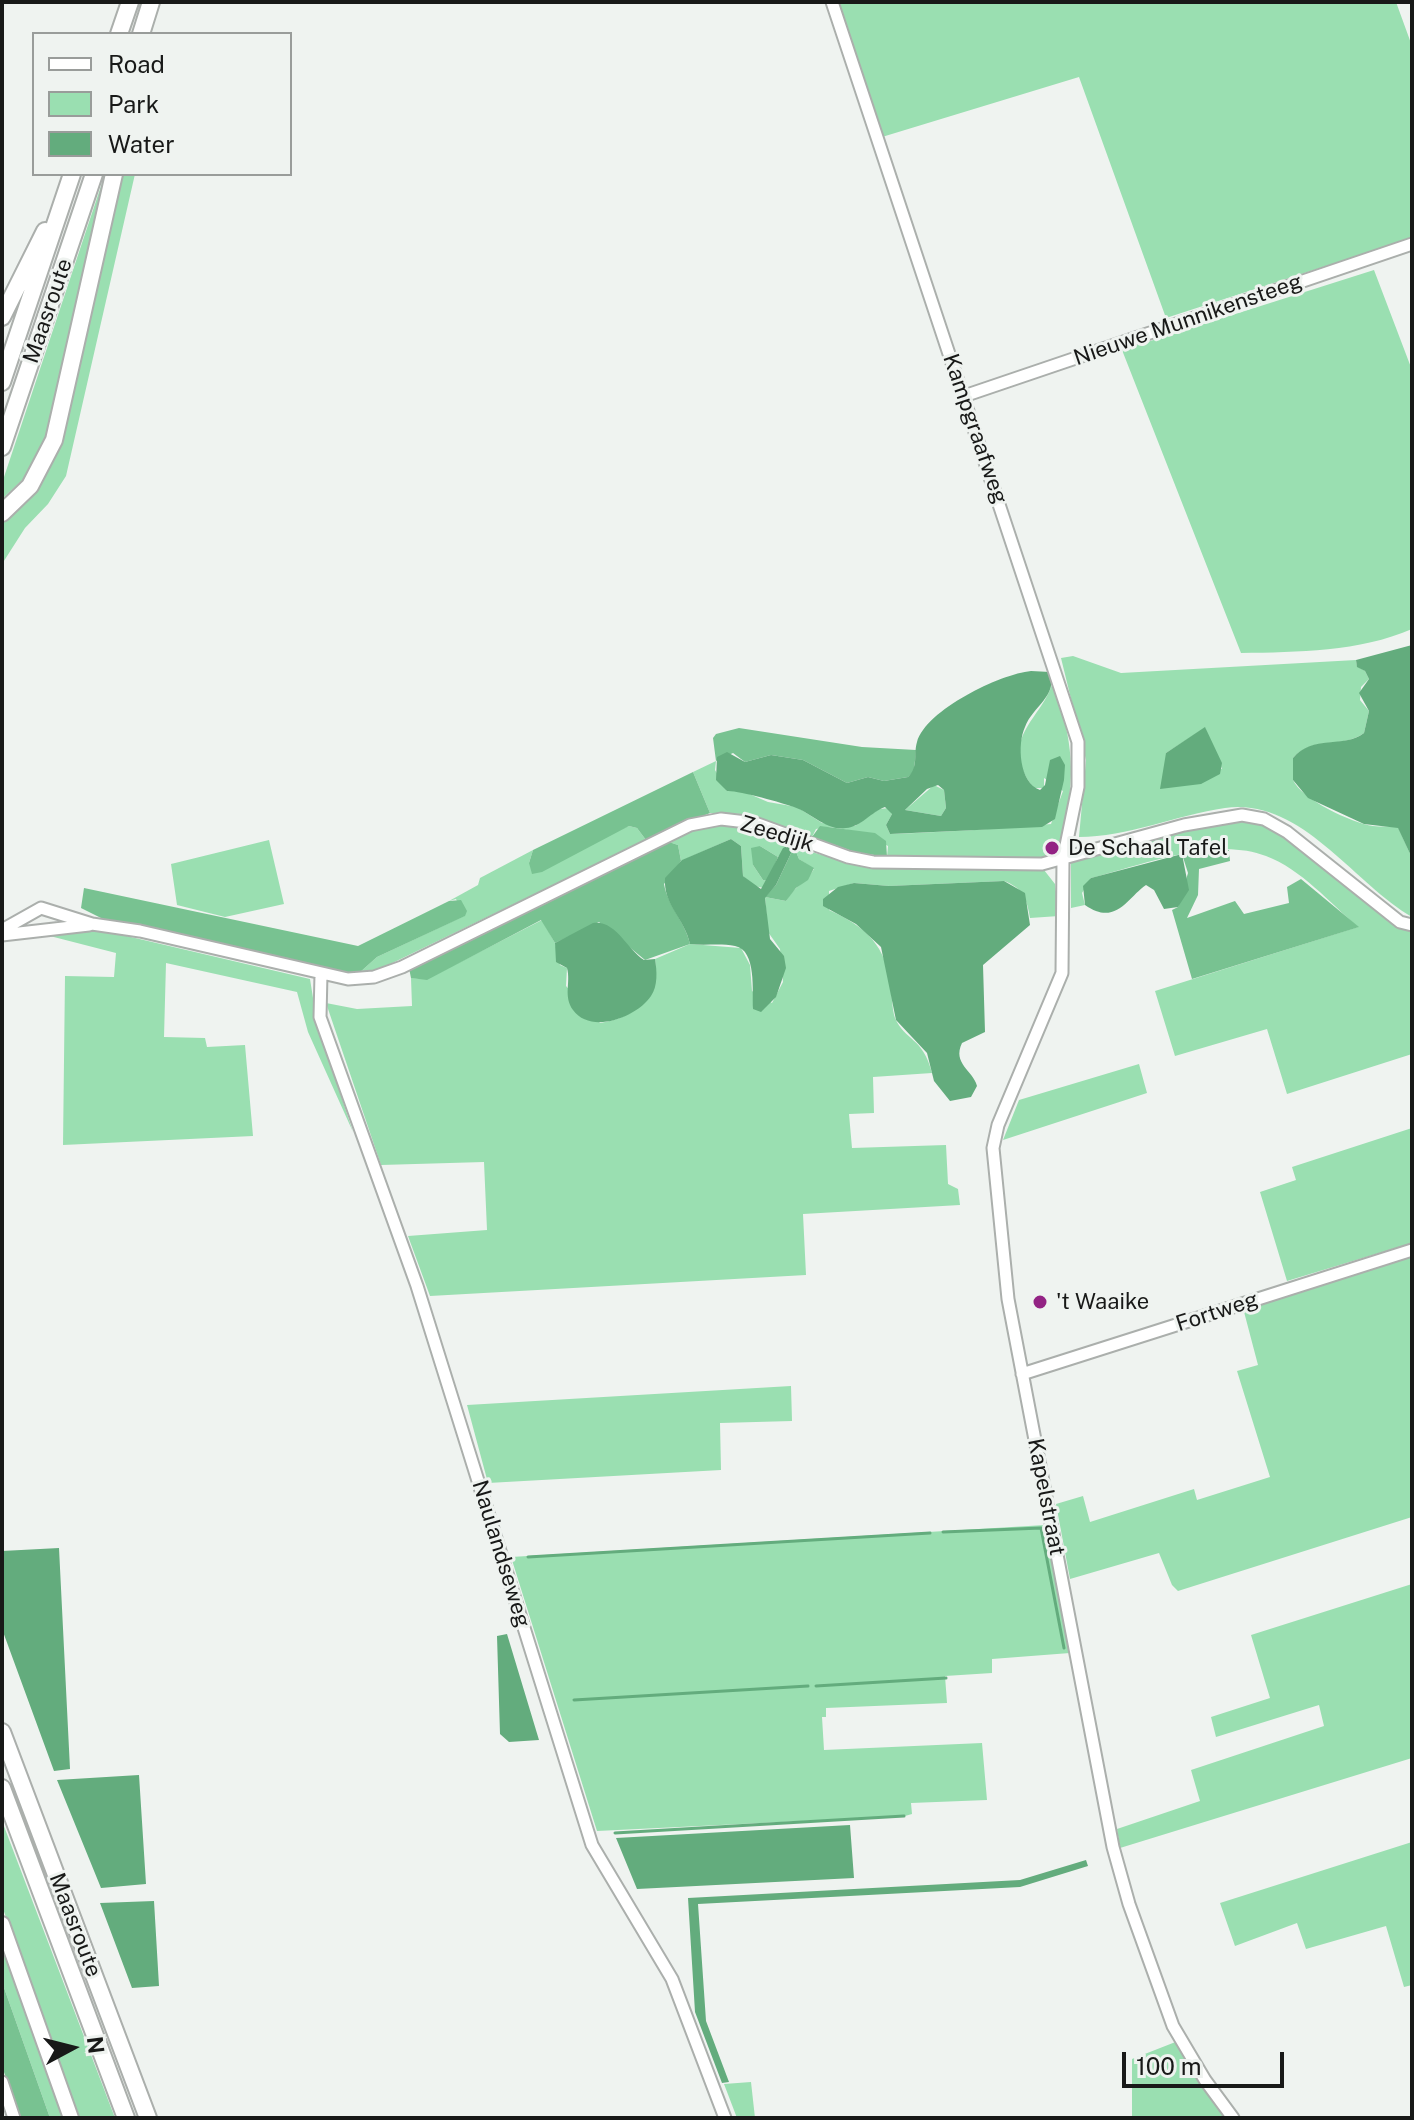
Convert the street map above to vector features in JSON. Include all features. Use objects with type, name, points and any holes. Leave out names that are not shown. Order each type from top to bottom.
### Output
[{"type":"highway","points":[[120,32],[130,2]]},
{"type":"highway","points":[[142,32],[151,2]]},
{"type":"highway","name":"Maasroute","points":[[2,382],[71,176]]},
{"type":"highway","name":"Maasroute","points":[[2,447],[93,176]]},
{"type":"highway","points":[[2,513],[37,476],[54,440],[114,176]]},
{"type":"highway","points":[[2,317],[27,263],[64,198]]},
{"type":"highway","name":"Maasroute","points":[[2,1732],[148,2118]]},
{"type":"highway","name":"Maasroute","points":[[2,1788],[126,2118]]},
{"type":"main road","points":[[2,1924],[71,2118]]},
{"type":"street","name":"Kampgraafweg","points":[[832,2],[1078,742],[1078,787],[1063,860]]},
{"type":"street","name":"Nieuwe Munnikensteeg","points":[[964,396],[1412,244]]},
{"type":"street","name":"Zeedijk","points":[[2,933],[41,908],[92,924],[140,931],[321,974],[361,979],[391,972],[646,845],[705,821],[755,823],[848,857],[873,862],[1042,864],[1184,825],[1242,815],[1287,832],[1400,922],[1412,925]]},
{"type":"street","name":"Kapelstraat","points":[[1063,860],[1062,973],[998,1125],[993,1148],[1006,1285],[1123,1885],[1173,2026],[1205,2080],[1233,2118]]},
{"type":"street","name":"Zeedijk","points":[[2,933],[92,924]]},
{"type":"street","name":"Naulandseweg","points":[[321,974],[320,1017],[327,1041],[417,1286],[592,1845],[672,1979],[725,2118]]},
{"type":"street","name":"Fortweg","points":[[1022,1374],[1412,1250]]},
{"type":"street","points":[[2,2082],[14,2118]]},
{"type":"green space","points":[[836,2],[1396,2],[1412,46],[1412,238],[1166,318],[1079,77],[882,137]]},
{"type":"green space","points":[[104,176],[108,176],[51,430],[33,470],[2,499],[2,483]]},
{"type":"green space","points":[[120,176],[135,176],[66,476],[48,504],[25,528],[2,564],[2,517],[42,478]]},
{"type":"green space","points":[[1374,270],[1412,370],[1412,629],[1392,637],[1350,646],[1241,653],[1122,350]]},
{"type":"green space","points":[[1073,656],[1121,673],[1356,660],[1357,666],[1365,671],[1369,679],[1361,687],[1360,700],[1369,711],[1364,733],[1301,751],[1293,758],[1293,780],[1306,795],[1341,815],[1373,826],[1398,827],[1412,858],[1412,917],[1302,829],[1278,816],[1252,808],[1225,808],[1134,830],[1079,837],[1086,760],[1061,658]],"holes":[[[1205,728],[1222,769],[1166,753]]]},
{"type":"green space","points":[[1053,681],[1070,750],[1071,784],[1061,839],[1054,852],[1044,858],[887,857],[888,846],[853,831],[816,829],[812,837],[742,814],[710,813],[693,772],[716,761],[715,770],[727,791],[740,790],[768,802],[797,807],[822,823],[855,826],[879,809],[889,808],[892,814],[886,825],[890,834],[1051,824],[1063,791],[1044,778],[1044,788],[1034,788],[1023,771],[1019,756],[1020,742]]},
{"type":"green space","points":[[934,785],[944,790],[946,808],[941,816],[905,810]]},
{"type":"green space","points":[[1242,819],[1263,822],[1412,929],[1412,1054],[1287,1094],[1267,1029],[1175,1056],[1155,991],[1358,927],[1291,869],[1266,856],[1246,851],[1225,849],[1178,855],[1091,878],[1082,893],[1085,905],[1071,908],[1071,862],[1220,821]]},
{"type":"green space","points":[[723,824],[791,844],[778,857],[760,846],[753,865],[763,880],[768,881],[764,888],[754,886],[743,876],[741,846],[731,839],[681,861],[678,845],[669,842],[693,830]]},
{"type":"green space","points":[[629,826],[637,828],[646,840],[382,968],[358,974],[377,957],[464,916],[456,899],[449,901],[478,885],[480,878],[533,850],[529,863]]},
{"type":"green space","points":[[269,840],[284,904],[225,917],[177,905],[171,864]]},
{"type":"green space","points":[[794,847],[857,865],[885,868],[1044,870],[1055,884],[1059,916],[1030,918],[1023,895],[1004,881],[889,886],[854,883],[829,891],[829,910],[854,923],[879,949],[885,960],[895,1018],[924,1052],[932,1073],[873,1077],[874,1113],[849,1114],[852,1148],[946,1145],[948,1184],[958,1189],[960,1205],[803,1214],[806,1275],[430,1296],[408,1236],[487,1230],[484,1162],[381,1165],[326,1003],[357,1009],[412,1006],[411,978],[427,979],[542,920],[555,943],[560,965],[567,968],[566,986],[600,1023],[624,1016],[643,1003],[654,984],[655,959],[690,944],[741,948],[750,965],[752,991],[772,1003],[783,982],[780,949],[768,932],[765,897],[786,901],[814,869],[799,859]]},
{"type":"green space","points":[[101,930],[310,979],[317,1023],[353,1132],[308,1032],[297,992],[166,963],[164,1037],[205,1038],[207,1047],[245,1045],[253,1136],[63,1145],[65,976],[114,977],[116,953],[46,935]]},
{"type":"green space","points":[[1139,1064],[1147,1093],[1003,1140],[1019,1100]]},
{"type":"green space","points":[[1412,1128],[1412,1243],[1287,1281],[1260,1192],[1296,1180],[1292,1167]]},
{"type":"green space","points":[[1412,1257],[1412,1517],[1178,1591],[1172,1585],[1159,1553],[1070,1579],[1056,1504],[1083,1496],[1090,1522],[1194,1489],[1197,1500],[1270,1477],[1237,1371],[1258,1365],[1243,1308]]},
{"type":"green space","points":[[791,1386],[792,1421],[720,1423],[721,1470],[488,1483],[467,1405]]},
{"type":"green space","points":[[1045,1525],[1070,1653],[992,1659],[992,1673],[945,1676],[947,1703],[826,1708],[826,1717],[822,1717],[824,1750],[982,1743],[987,1800],[911,1803],[912,1814],[905,1816],[597,1831],[511,1557]]},
{"type":"green space","points":[[1412,1584],[1412,1758],[1120,1848],[1117,1829],[1200,1801],[1191,1770],[1324,1726],[1319,1705],[1216,1737],[1211,1717],[1270,1698],[1251,1635]]},
{"type":"green space","points":[[2,1821],[115,2118],[78,2118],[2,1906]]},
{"type":"green space","points":[[1412,1842],[1412,1985],[1404,1987],[1386,1926],[1306,1949],[1297,1923],[1235,1946],[1220,1903]]},
{"type":"green space","points":[[2,1940],[65,2118],[50,2118],[2,1982]]},
{"type":"green space","points":[[1178,2041],[1227,2118],[1132,2116],[1132,2059]]},
{"type":"green space","points":[[751,2082],[755,2118],[737,2118],[724,2084]]},
{"type":"shaded area","points":[[739,728],[862,747],[916,750],[914,771],[908,777],[884,781],[868,777],[847,783],[803,760],[771,755],[745,762],[733,753],[716,761],[713,738],[716,734]]},
{"type":"shaded area","points":[[693,772],[710,813],[646,840],[637,828],[629,826],[542,872],[532,874],[529,863],[533,850]]},
{"type":"shaded area","points":[[820,826],[875,833],[886,841],[887,857],[855,852],[812,837]]},
{"type":"shaded area","points":[[669,842],[678,845],[681,861],[664,884],[690,944],[645,960],[599,922],[555,943],[541,920],[427,980],[411,978],[409,968]]},
{"type":"shaded area","points":[[760,846],[778,857],[768,881],[763,880],[753,865],[751,848]]},
{"type":"shaded area","points":[[794,847],[799,859],[814,868],[808,880],[796,888],[786,901],[765,897],[776,885]]},
{"type":"shaded area","points":[[1229,850],[1230,861],[1199,869],[1198,895],[1187,918],[1235,901],[1244,914],[1289,903],[1287,887],[1301,879],[1359,927],[1192,979],[1172,910],[1178,907],[1188,873],[1182,854]]},
{"type":"shaded area","points":[[84,888],[358,946],[449,901],[461,900],[467,911],[465,916],[377,957],[358,974],[345,975],[105,920],[81,908]]},
{"type":"shaded area","points":[[2,1982],[50,2118],[19,2118],[2,2066]]},
{"type":"water","points":[[1412,645],[1412,858],[1398,828],[1364,824],[1308,798],[1293,780],[1293,758],[1310,746],[1356,738],[1364,733],[1369,711],[1359,693],[1369,679],[1365,671],[1357,667],[1356,660]]},
{"type":"water","points":[[1050,672],[1052,680],[1048,694],[1025,727],[1021,743],[1024,771],[1033,786],[1040,790],[1045,785],[1050,760],[1060,756],[1065,765],[1055,819],[1042,827],[890,834],[886,825],[892,814],[885,807],[856,825],[832,827],[788,805],[727,791],[716,780],[717,757],[727,752],[745,762],[771,755],[803,760],[847,783],[868,777],[884,781],[908,777],[915,765],[917,742],[934,718],[984,686],[1018,674]],"holes":[[[938,785],[944,790],[946,808],[941,816],[905,810],[927,789]]]},
{"type":"water","points":[[1205,727],[1222,763],[1220,774],[1201,784],[1160,789],[1166,753]]},
{"type":"water","points":[[731,839],[741,846],[743,876],[761,889],[783,848],[791,844],[794,847],[776,885],[765,898],[770,939],[784,956],[786,968],[776,997],[761,1012],[753,1009],[752,973],[747,955],[735,946],[690,944],[665,888],[665,878],[682,860]]},
{"type":"water","points":[[1182,854],[1189,890],[1178,907],[1164,909],[1154,890],[1146,885],[1113,912],[1096,911],[1085,905],[1083,886],[1091,878]]},
{"type":"water","points":[[1004,881],[1025,893],[1030,925],[983,965],[985,1032],[962,1043],[960,1050],[961,1062],[977,1086],[971,1097],[950,1101],[934,1081],[927,1053],[896,1020],[881,947],[856,924],[823,906],[823,899],[838,887],[854,883],[889,886]]},
{"type":"water","points":[[593,923],[601,923],[614,930],[644,960],[655,959],[656,968],[655,988],[644,1004],[625,1016],[602,1022],[581,1017],[573,1010],[568,1000],[567,968],[556,962],[555,943]]},
{"type":"water","points":[[59,1548],[70,1769],[54,1771],[2,1629],[2,1551]]},
{"type":"water","points":[[507,1634],[539,1740],[509,1742],[500,1734],[497,1636]]},
{"type":"water","points":[[139,1775],[146,1884],[101,1888],[57,1780]]},
{"type":"water","points":[[850,1825],[854,1878],[637,1889],[616,1838]]},
{"type":"water","points":[[1086,1860],[1088,1866],[1020,1887],[698,1904],[706,2021],[729,2082],[722,2083],[695,2012],[688,1898],[1020,1880]]},
{"type":"water","points":[[154,1901],[159,1986],[132,1988],[100,1903]]},
{"type":"waterway","points":[[943,1532],[1041,1528],[1064,1648]]},
{"type":"waterway","points":[[528,1557],[930,1533]]},
{"type":"waterway","points":[[816,1686],[946,1678]]},
{"type":"waterway","points":[[574,1700],[808,1686]]},
{"type":"waterway","points":[[615,1833],[904,1816]]},
{"type":"place","name":"De Schaal Tafel","points":[[1052,848]]},
{"type":"place","name":"'t Waaike","points":[[1040,1302]]}]
